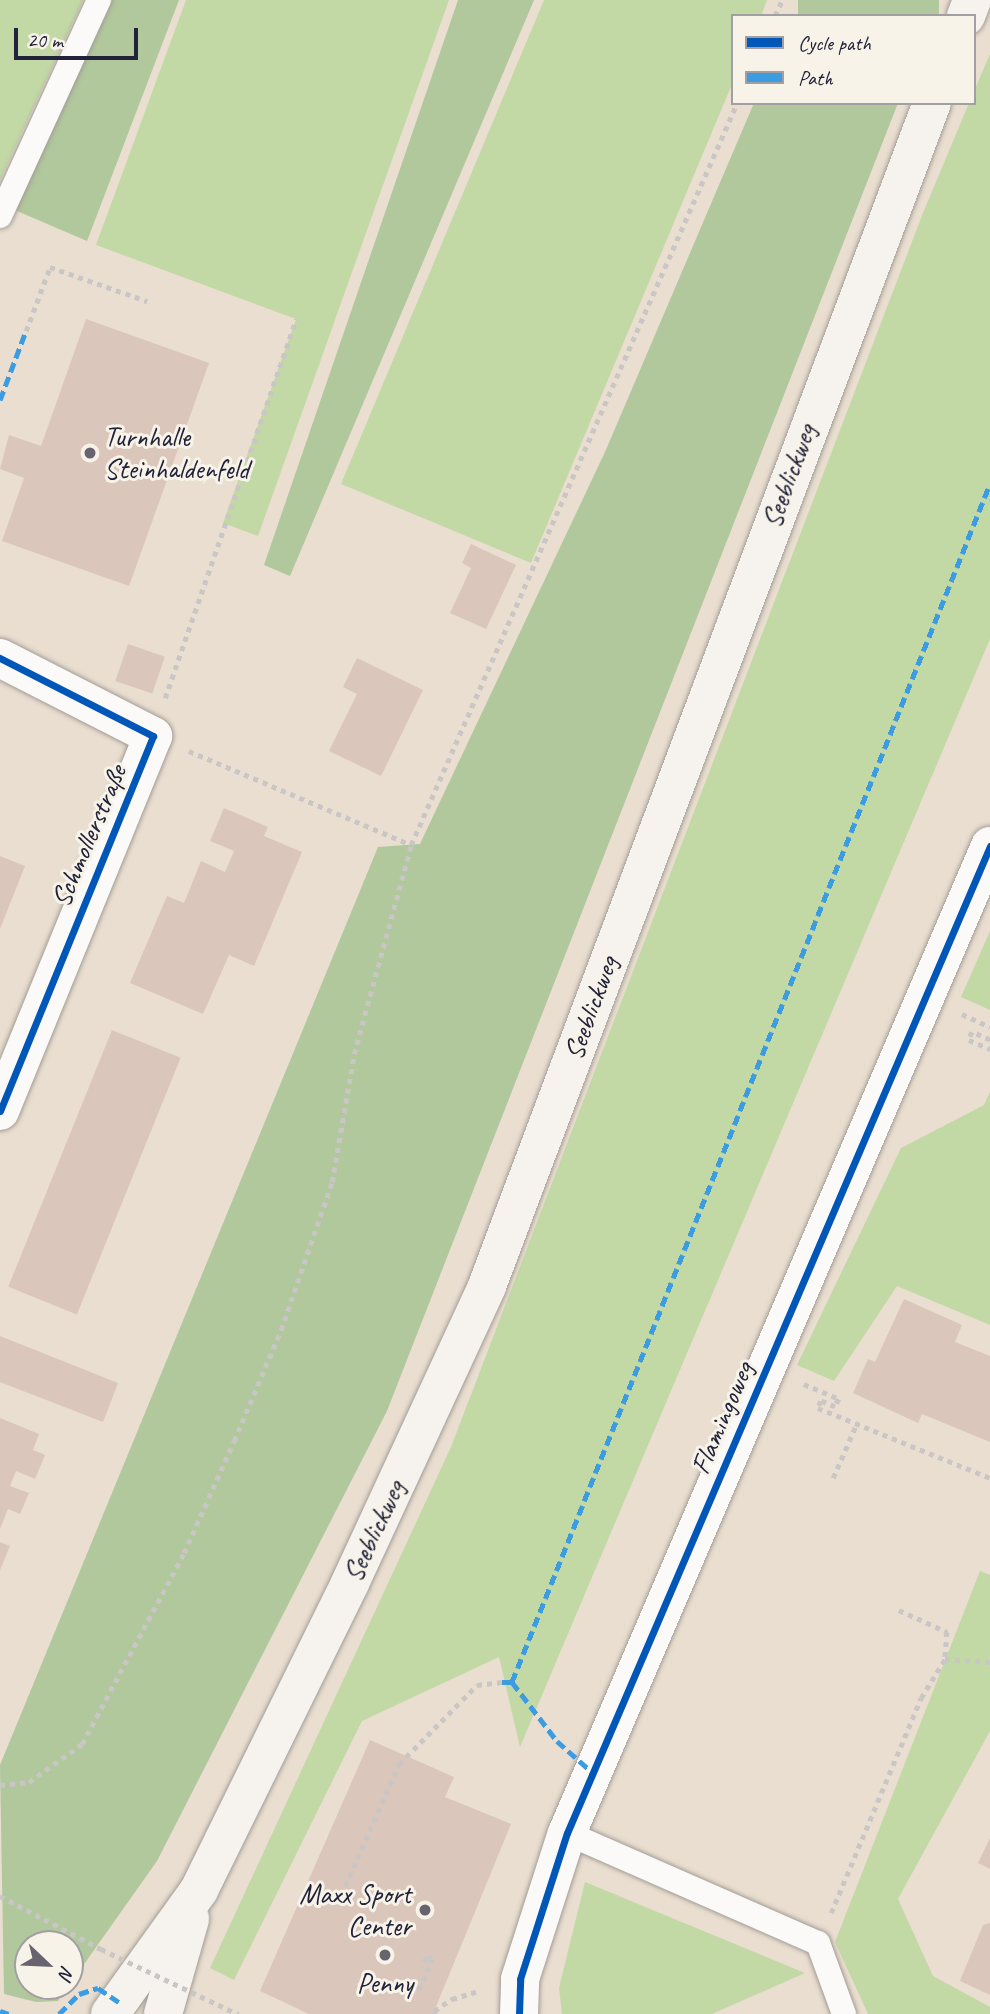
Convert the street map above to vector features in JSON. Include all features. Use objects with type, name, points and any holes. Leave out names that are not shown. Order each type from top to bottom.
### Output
[{"type":"main road","name":"Seeblickweg","points":[[110,2014],[199,1890],[350,1583],[487,1286],[931,105]]},
{"type":"main road","name":"Seeblickweg","points":[[163,2014],[199,1890]]},
{"type":"street","points":[[0,658],[153,736]]},
{"type":"street","name":"Schmollerstraße","points":[[0,1111],[153,736]]},
{"type":"street","name":"Flamingoweg","points":[[519,2014],[520,1979],[567,1833],[990,846]]},
{"type":"lane","points":[[0,216],[99,0]]},
{"type":"lane","points":[[567,1833],[818,1943],[844,2014]]},
{"type":"path","points":[[0,1785],[29,1782],[82,1744],[177,1565],[234,1441],[281,1330],[332,1182],[354,1054],[411,845],[736,105]]},
{"type":"path","points":[[26,331],[50,267],[147,301]]},
{"type":"path","points":[[296,319],[153,736],[411,845]]},
{"type":"path","points":[[990,1040],[972,1032],[969,1040],[990,1049]]},
{"type":"path","points":[[835,1407],[821,1401],[818,1408],[990,1479]]},
{"type":"path","points":[[833,1478],[857,1423]]},
{"type":"path","points":[[818,1943],[921,1698],[945,1659],[947,1632],[899,1610]]},
{"type":"path","points":[[945,1659],[990,1662]]},
{"type":"path","points":[[341,1895],[399,1764],[477,1685],[502,1682]]},
{"type":"path","points":[[0,1896],[101,1949],[238,2014]]},
{"type":"path","points":[[419,1990],[432,1959],[427,1956],[422,1967]]},
{"type":"green space","points":[[0,0],[83,0],[0,180]]},
{"type":"green space","points":[[106,0],[179,0],[87,241],[10,208]]},
{"type":"green space","points":[[186,0],[449,0],[258,536],[223,523],[296,319],[96,245]]},
{"type":"green space","points":[[458,0],[534,0],[290,576],[264,565]]},
{"type":"green space","points":[[544,0],[767,0],[762,14],[731,14],[731,87],[531,563],[341,484]]},
{"type":"green space","points":[[798,0],[939,0],[939,14],[798,14]]},
{"type":"green space","points":[[990,54],[990,639],[520,1747],[499,1657],[362,1721],[234,1980],[210,1968],[451,1447],[923,213],[968,105],[976,105],[976,86]]},
{"type":"green space","points":[[753,105],[897,105],[387,1411],[157,1861],[84,1964],[84,1930],[14,1930],[14,1996],[4,1994],[0,1765],[378,847],[420,844],[605,452]]},
{"type":"green space","points":[[990,931],[990,1010],[961,997]]},
{"type":"green space","points":[[990,1092],[990,1325],[897,1286],[834,1381],[797,1365],[901,1148],[984,1105]]},
{"type":"green space","points":[[980,1571],[990,1575],[990,1731],[898,1899],[933,1976],[990,2007],[990,2014],[868,2014],[835,1942]]},
{"type":"green space","points":[[585,1882],[805,1973],[712,2014],[562,2014],[559,1988]]},
{"type":"green space","points":[[28,2000],[59,2000],[58,2001]]},
{"type":"building","name":"Turnhalle Steinhaldenfeld","points":[[86,319],[209,363],[129,586],[2,541],[24,478],[0,469],[9,435],[41,446]]},
{"type":"building","points":[[471,544],[516,565],[486,629],[450,613],[471,568],[462,563]]},
{"type":"building","points":[[128,644],[165,657],[152,694],[115,681]]},
{"type":"building","points":[[357,658],[423,690],[381,776],[329,751],[357,694],[343,687]]},
{"type":"building","points":[[224,808],[268,827],[264,836],[302,852],[254,966],[229,955],[203,1014],[130,983],[167,896],[184,903],[201,861],[225,872],[234,851],[210,841]]},
{"type":"building","points":[[0,856],[25,866],[0,929]]},
{"type":"building","points":[[112,1030],[181,1058],[77,1315],[8,1287]]},
{"type":"building","points":[[904,1299],[962,1325],[955,1342],[990,1356],[990,1442],[922,1414],[918,1423],[853,1393],[868,1359],[875,1362]]},
{"type":"building","points":[[0,1336],[118,1383],[103,1422],[0,1382]]},
{"type":"building","points":[[0,1418],[39,1434],[33,1450],[45,1455],[35,1479],[16,1471],[10,1486],[29,1493],[20,1514],[8,1509],[0,1529]]},
{"type":"building","points":[[0,1542],[10,1546],[0,1570]]},
{"type":"building","points":[[370,1740],[454,1777],[445,1797],[511,1824],[433,2014],[309,2014],[260,1991]]},
{"type":"building","points":[[990,1838],[990,1869],[978,1863]]},
{"type":"building","points":[[990,1923],[990,1995],[960,1981],[983,1925]]},
{"type":"marked path","points":[[0,400],[26,331]]},
{"type":"marked path","points":[[512,1682],[990,484]]},
{"type":"marked path","points":[[502,1682],[512,1682],[557,1741],[593,1773]]},
{"type":"marked path","points":[[59,2014],[79,1994],[98,1988],[119,2002]]},
{"type":"marked path","points":[[0,2011],[9,2014]]},
{"type":"cycle path","points":[[0,658],[153,736],[0,1111]]},
{"type":"cycle path","points":[[519,2014],[520,1979],[567,1833],[990,846]]},
{"type":"place","name":"Turnhalle Steinhaldenfeld","points":[[90,453]]},
{"type":"place","name":"Maxx Sport Center","points":[[425,1910]]},
{"type":"place","name":"Penny","points":[[385,1955]]}]
